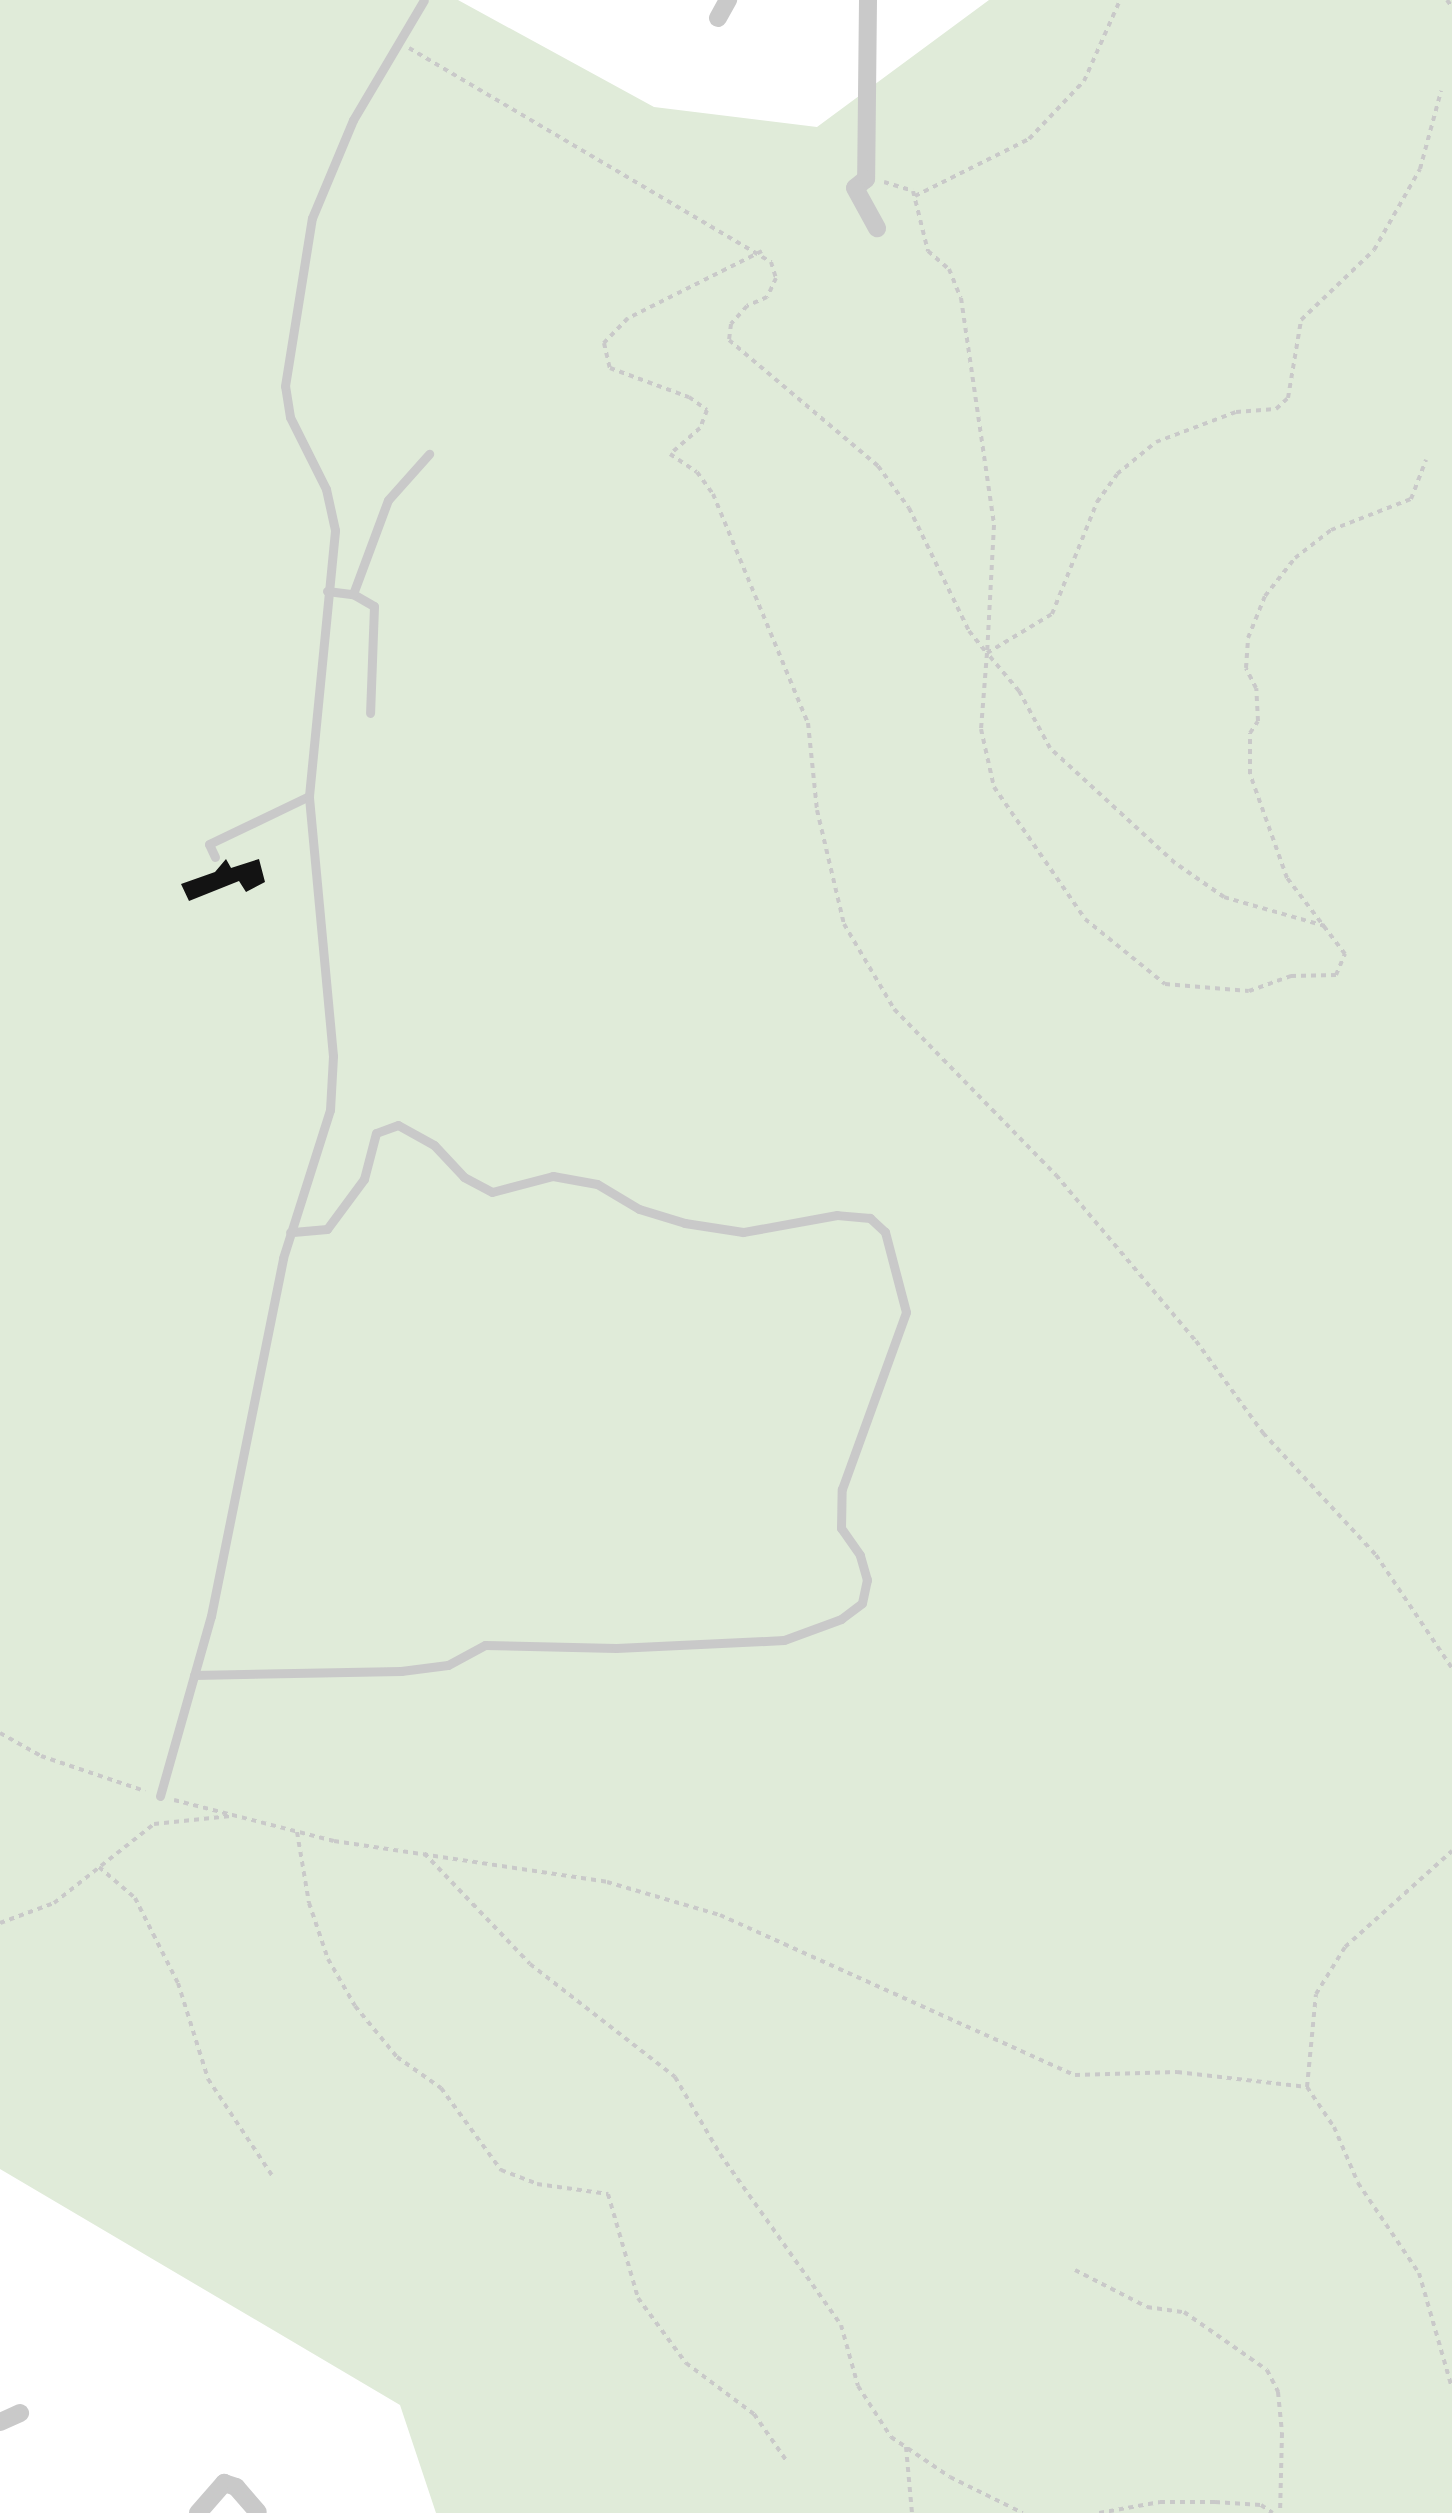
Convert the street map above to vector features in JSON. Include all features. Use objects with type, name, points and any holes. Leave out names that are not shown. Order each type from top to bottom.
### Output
[{"type":"street","points":[[718,18],[728,0]]},
{"type":"street","points":[[868,0],[866,179],[855,188],[877,228]]},
{"type":"street","points":[[0,2422],[20,2413]]},
{"type":"street","points":[[198,2513],[224,2483],[236,2486],[258,2512]]},
{"type":"lane","points":[[160,1796],[194,1675],[290,1232],[331,1092],[309,796],[334,530],[326,489],[290,416],[286,386],[312,218],[353,120],[424,0]]},
{"type":"lane","points":[[353,594],[388,500],[429,454]]},
{"type":"lane","points":[[327,591],[353,594],[374,606],[377,619],[370,712]]},
{"type":"lane","points":[[215,857],[209,844],[309,796]]},
{"type":"lane","points":[[194,1675],[400,1671],[448,1665],[486,1646],[616,1648],[784,1640],[842,1619],[862,1603],[867,1580],[860,1555],[841,1528],[842,1489],[906,1312],[885,1232],[870,1218],[837,1216],[743,1232],[685,1223],[640,1209],[597,1184],[553,1176],[492,1192],[464,1177],[434,1144],[398,1125],[376,1133],[364,1179],[327,1229],[290,1232]]},
{"type":"path","points":[[866,179],[915,196],[1029,139],[1084,81],[1120,0]]},
{"type":"path","points":[[1447,0],[1452,8]]},
{"type":"path","points":[[401,42],[684,216],[762,251],[776,278],[767,297],[730,324],[729,340],[878,466],[931,545],[968,631],[1019,691],[1050,748],[1175,863],[1224,896],[1325,926]]},
{"type":"path","points":[[986,653],[1052,614],[1097,502],[1117,474],[1156,442],[1236,412],[1276,409],[1288,398],[1301,320],[1374,250],[1420,168],[1441,91]]},
{"type":"path","points":[[915,196],[928,251],[949,268],[961,298],[971,396],[990,472],[994,526],[981,729],[994,787],[1085,920],[1165,984],[1249,991],[1291,976],[1336,975],[1345,954],[1287,878],[1250,774],[1250,733],[1258,721],[1246,668],[1248,638],[1265,596],[1295,558],[1331,530],[1412,499],[1426,460]]},
{"type":"path","points":[[762,251],[628,318],[604,342],[610,368],[689,397],[706,410],[700,428],[670,454],[697,472],[713,494],[808,723],[817,810],[844,924],[894,1009],[1094,1220],[1263,1434],[1376,1555],[1452,1668]]},
{"type":"path","points":[[0,1732],[41,1756],[160,1796],[297,1832],[607,1882],[720,1915],[1075,2076],[1177,2072],[1307,2087]]},
{"type":"path","points":[[0,1923],[54,1902],[154,1824],[236,1816]]},
{"type":"path","points":[[297,1832],[309,1904],[328,1959],[355,2006],[397,2057],[440,2088],[502,2170],[536,2184],[608,2194],[638,2298],[686,2362],[754,2414],[786,2460]]},
{"type":"path","points":[[1452,1851],[1345,1947],[1316,1994],[1307,2087],[1334,2127],[1358,2183],[1419,2273],[1452,2388]]},
{"type":"path","points":[[424,1853],[530,1964],[675,2076],[720,2154],[841,2325],[858,2386],[891,2436],[1023,2513]]},
{"type":"path","points":[[99,1866],[135,1898],[178,1983],[208,2079],[273,2177]]},
{"type":"path","points":[[1074,2270],[1148,2307],[1184,2312],[1267,2370],[1278,2392],[1276,2513],[1262,2505],[1215,2502],[1160,2502],[1099,2513]]},
{"type":"path","points":[[906,2447],[912,2513]]},
{"type":"green space","points":[[0,0],[458,0],[654,107],[817,127],[989,0],[1452,0],[1452,2513],[436,2513],[400,2405],[0,2169]]},
{"type":"building","points":[[226,859],[231,868],[259,859],[265,882],[246,892],[239,881],[189,901],[181,884],[215,872]]}]
